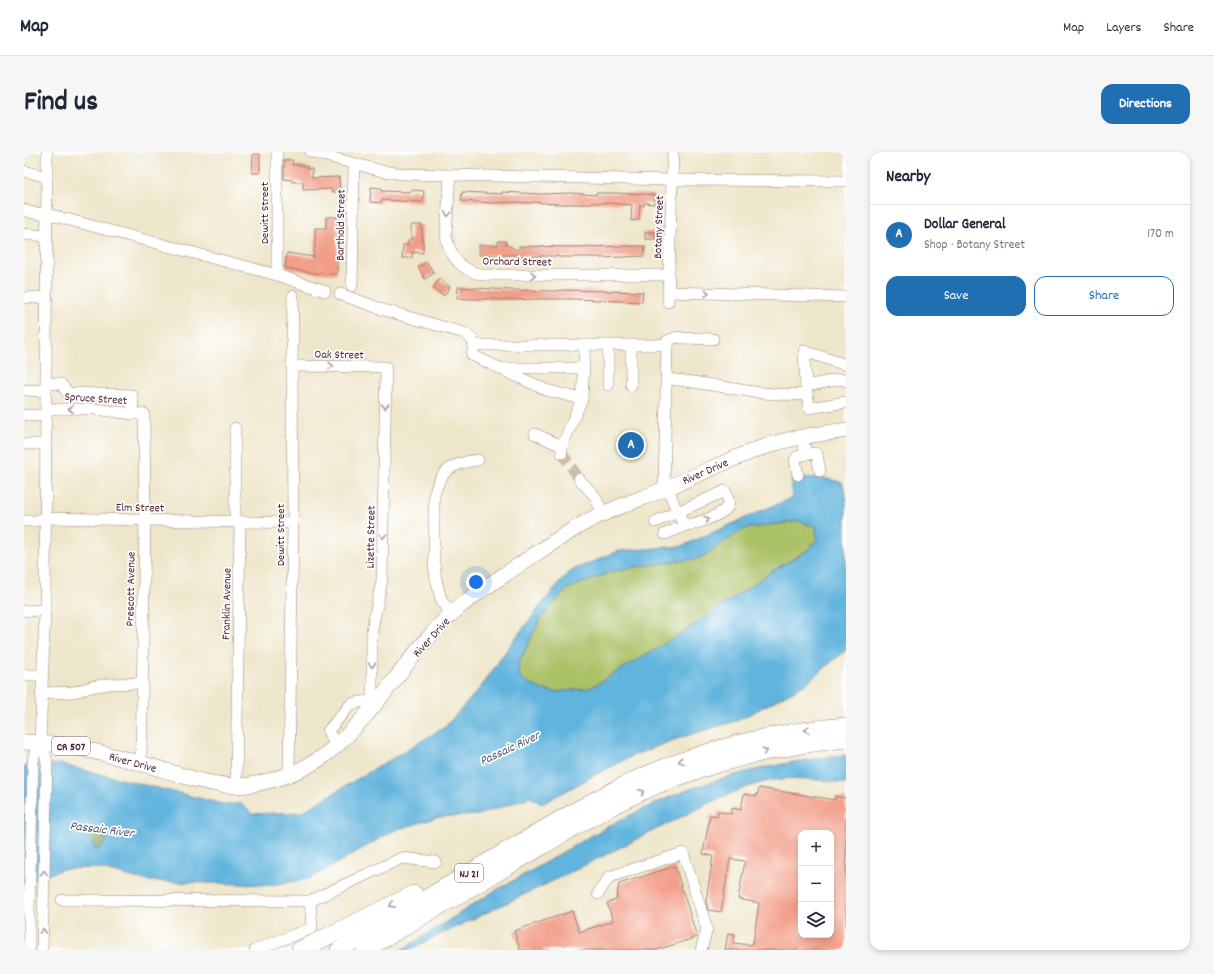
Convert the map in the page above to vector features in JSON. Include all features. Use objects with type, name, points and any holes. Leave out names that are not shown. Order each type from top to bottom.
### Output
[{"type":"highway","name":"NJ 21","points":[[365,950],[556,837],[604,803],[666,767],[725,747],[777,735],[846,726]]},
{"type":"highway","name":"NJ 21","points":[[338,950],[556,822],[604,803],[721,762],[780,748],[846,740]]},
{"type":"highway","points":[[300,950],[436,882],[542,823],[604,803]]},
{"type":"highway","points":[[387,950],[448,910],[553,846],[604,803]]},
{"type":"main road","name":"River Drive","points":[[24,742],[40,742],[72,746],[218,784],[236,786],[258,784],[289,774],[323,756],[336,746],[356,726],[372,704],[451,614],[480,592],[588,521],[749,452],[802,437],[846,430]]},
{"type":"street","points":[[29,950],[34,756],[40,742],[45,610],[47,152]]},
{"type":"street","name":"Dewitt Street","points":[[276,275],[277,152]]},
{"type":"street","points":[[311,152],[382,171],[403,174],[672,180],[846,181]]},
{"type":"street","name":"Botany Street","points":[[673,152],[668,297],[846,297]]},
{"type":"street","name":"Barthold Street","points":[[352,286],[354,164]]},
{"type":"street","points":[[24,171],[47,177]]},
{"type":"street","name":"Orchard Street","points":[[450,175],[446,236],[448,245],[457,262],[474,273],[483,275],[669,275]]},
{"type":"street","points":[[24,210],[34,213],[47,214],[276,275],[325,291]]},
{"type":"street","points":[[24,234],[47,236]]},
{"type":"street","points":[[340,294],[384,310],[464,333],[472,339],[474,345],[472,355],[546,390],[582,400]]},
{"type":"street","name":"Dewitt Street","points":[[289,774],[293,523],[293,296]]},
{"type":"street","points":[[24,298],[47,297]]},
{"type":"street","points":[[474,345],[631,345],[667,342],[677,337],[713,339]]},
{"type":"street","points":[[667,342],[666,488],[683,523],[688,526]]},
{"type":"street","points":[[535,434],[562,449],[582,400],[585,345]]},
{"type":"street","points":[[608,345],[608,385]]},
{"type":"street","points":[[631,345],[631,385]]},
{"type":"street","points":[[846,365],[804,351],[808,408],[846,402]]},
{"type":"street","name":"Oak Street","points":[[292,366],[386,367]]},
{"type":"street","name":"Lizette Street","points":[[372,704],[372,630],[382,580],[386,367]]},
{"type":"street","points":[[498,368],[584,368]]},
{"type":"street","points":[[666,379],[683,380],[772,394],[790,395],[841,379],[846,381]]},
{"type":"street","name":"Prescott Avenue","points":[[46,387],[61,384],[68,392],[132,395],[138,414],[144,520],[141,763]]},
{"type":"street","points":[[24,390],[46,387]]},
{"type":"street","name":"Spruce Street","points":[[24,416],[46,412],[95,409],[138,414]]},
{"type":"street","name":"Franklin Avenue","points":[[234,428],[237,522],[236,786]]},
{"type":"street","points":[[802,437],[806,454]]},
{"type":"street","points":[[24,444],[46,444]]},
{"type":"street","points":[[798,475],[795,460],[797,456],[806,454],[818,454],[820,471]]},
{"type":"street","points":[[451,614],[441,598],[436,579],[434,564],[434,495],[437,485],[451,467],[463,462],[478,460]]},
{"type":"street","points":[[579,479],[595,496],[603,515]]},
{"type":"street","points":[[655,522],[725,491],[729,501],[725,511],[693,525],[665,534]]},
{"type":"street","name":"Elm Street","points":[[24,521],[35,521],[46,518],[293,523]]},
{"type":"street","points":[[24,611],[45,610]]},
{"type":"street","points":[[24,675],[42,675]]},
{"type":"street","points":[[41,693],[74,692],[109,684],[142,683]]},
{"type":"street","points":[[40,742],[44,749],[47,763],[42,950]]},
{"type":"street","points":[[598,894],[609,877],[683,853],[707,930],[701,950]]},
{"type":"street","points":[[62,900],[310,901],[402,858],[436,862]]},
{"type":"street","points":[[256,950],[312,928],[310,901]]},
{"type":"green space","points":[[798,521],[816,527],[817,540],[808,550],[774,570],[681,634],[590,688],[555,692],[540,689],[520,678],[518,664],[541,618],[567,589],[616,570],[700,558],[744,529]]},
{"type":"green space","points":[[92,835],[107,839],[103,846],[96,850],[90,839]]},
{"type":"water","name":"Passaic River","points":[[818,477],[842,482],[846,495],[846,650],[804,685],[739,720],[682,737],[632,756],[542,804],[530,797],[478,815],[439,817],[395,830],[309,879],[270,885],[148,881],[97,868],[63,869],[24,883],[24,766],[59,764],[227,805],[241,803],[252,814],[302,812],[445,727],[481,687],[513,641],[570,571],[619,551],[682,546],[793,497],[791,480]],"holes":[[[798,521],[816,527],[817,540],[808,550],[774,570],[681,634],[590,688],[555,692],[540,689],[520,678],[518,664],[541,618],[567,589],[616,570],[700,558],[744,529]],[[92,835],[107,839],[103,846],[96,850],[90,839]]]},
{"type":"water","points":[[846,755],[846,783],[797,778],[771,781],[742,789],[705,805],[561,877],[408,950],[401,950],[491,893],[609,826],[658,802],[696,787],[738,774],[780,764]]},
{"type":"building","points":[[253,154],[260,154],[260,173],[252,173]]},
{"type":"building","points":[[284,160],[293,160],[292,165],[307,166],[307,169],[312,169],[312,178],[339,177],[340,192],[331,192],[331,189],[303,190],[303,182],[292,182],[292,180],[284,179]]},
{"type":"building","points":[[371,187],[382,188],[381,191],[424,191],[423,202],[381,200],[381,203],[370,202]]},
{"type":"building","points":[[462,192],[502,194],[502,192],[541,194],[571,193],[596,195],[596,193],[633,193],[655,195],[654,204],[644,203],[644,206],[640,205],[639,220],[631,221],[632,205],[609,203],[557,204],[533,202],[494,203],[461,201]]},
{"type":"building","points":[[326,217],[337,217],[337,274],[313,273],[285,268],[287,253],[314,257],[315,228],[326,228]]},
{"type":"building","points":[[411,225],[422,225],[423,253],[412,252],[412,258],[402,258],[403,245],[408,245],[408,240],[411,240]]},
{"type":"building","points":[[645,232],[655,232],[655,239],[645,239]]},
{"type":"building","points":[[498,241],[506,241],[506,244],[519,251],[519,246],[645,246],[644,256],[600,258],[479,255],[479,245],[498,245]]},
{"type":"building","points":[[427,262],[434,273],[425,279],[418,267]]},
{"type":"building","points":[[439,279],[450,287],[444,296],[433,288]]},
{"type":"building","points":[[458,287],[511,290],[643,292],[642,302],[574,299],[497,300],[457,298]]},
{"type":"building","points":[[759,788],[835,800],[835,796],[846,798],[846,950],[725,950],[728,933],[735,934],[733,943],[751,945],[753,943],[759,903],[738,899],[745,861],[730,859],[721,912],[708,910],[706,901],[713,856],[703,854],[710,815],[717,816],[718,811],[731,814],[732,808],[741,810],[744,794],[757,796]]},
{"type":"building","points":[[675,866],[697,937],[657,950],[520,950],[514,931],[572,911],[579,932],[613,921],[607,903],[616,900],[619,884]]},
{"type":"tunnel","points":[[562,453],[579,479]]},
{"type":"place","name":"Dollar General","points":[[631,445]]}]
